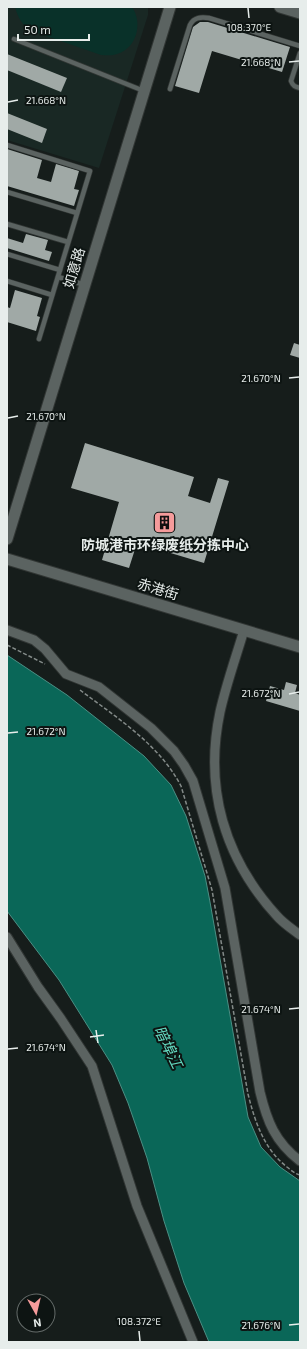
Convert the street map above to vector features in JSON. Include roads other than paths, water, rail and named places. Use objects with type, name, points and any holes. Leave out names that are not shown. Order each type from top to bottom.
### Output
[{"type":"street","name":"如意路","points":[[7,539],[170,7]]},
{"type":"street","points":[[280,7],[300,13]]},
{"type":"street","name":"赤港街","points":[[7,559],[300,647]]},
{"type":"street","points":[[7,630],[34,640],[45,649],[66,674],[99,687],[151,728],[174,751],[193,781],[225,888],[260,1092],[266,1115],[276,1136],[289,1152],[300,1161]]},
{"type":"street","points":[[244,630],[220,711],[214,753],[218,804],[226,836],[247,879],[277,917],[300,935]]},
{"type":"street","points":[[7,937],[38,987],[92,1066],[137,1206],[193,1342]]},
{"type":"lane","points":[[170,89],[190,26],[197,18],[209,18],[300,46]]},
{"type":"lane","points":[[14,39],[144,91]]},
{"type":"lane","points":[[300,53],[291,80],[295,86],[300,88]]},
{"type":"lane","points":[[7,145],[90,171],[39,339]]},
{"type":"lane","points":[[7,192],[77,213]]},
{"type":"lane","points":[[7,224],[68,242]]},
{"type":"lane","points":[[7,254],[60,270]]},
{"type":"lane","points":[[58,277],[85,285]]},
{"type":"lane","points":[[7,281],[52,295]]},
{"type":"water","name":"暗埠江","points":[[7,655],[67,695],[144,756],[171,785],[186,816],[205,876],[248,1117],[261,1147],[280,1167],[300,1181],[300,1342],[209,1342],[184,1283],[164,1221],[147,1158],[128,1103],[112,1065],[59,980],[7,911]]},
{"type":"place","name":"防城港市环绿废纸分拣中心","points":[[165,523]]}]
